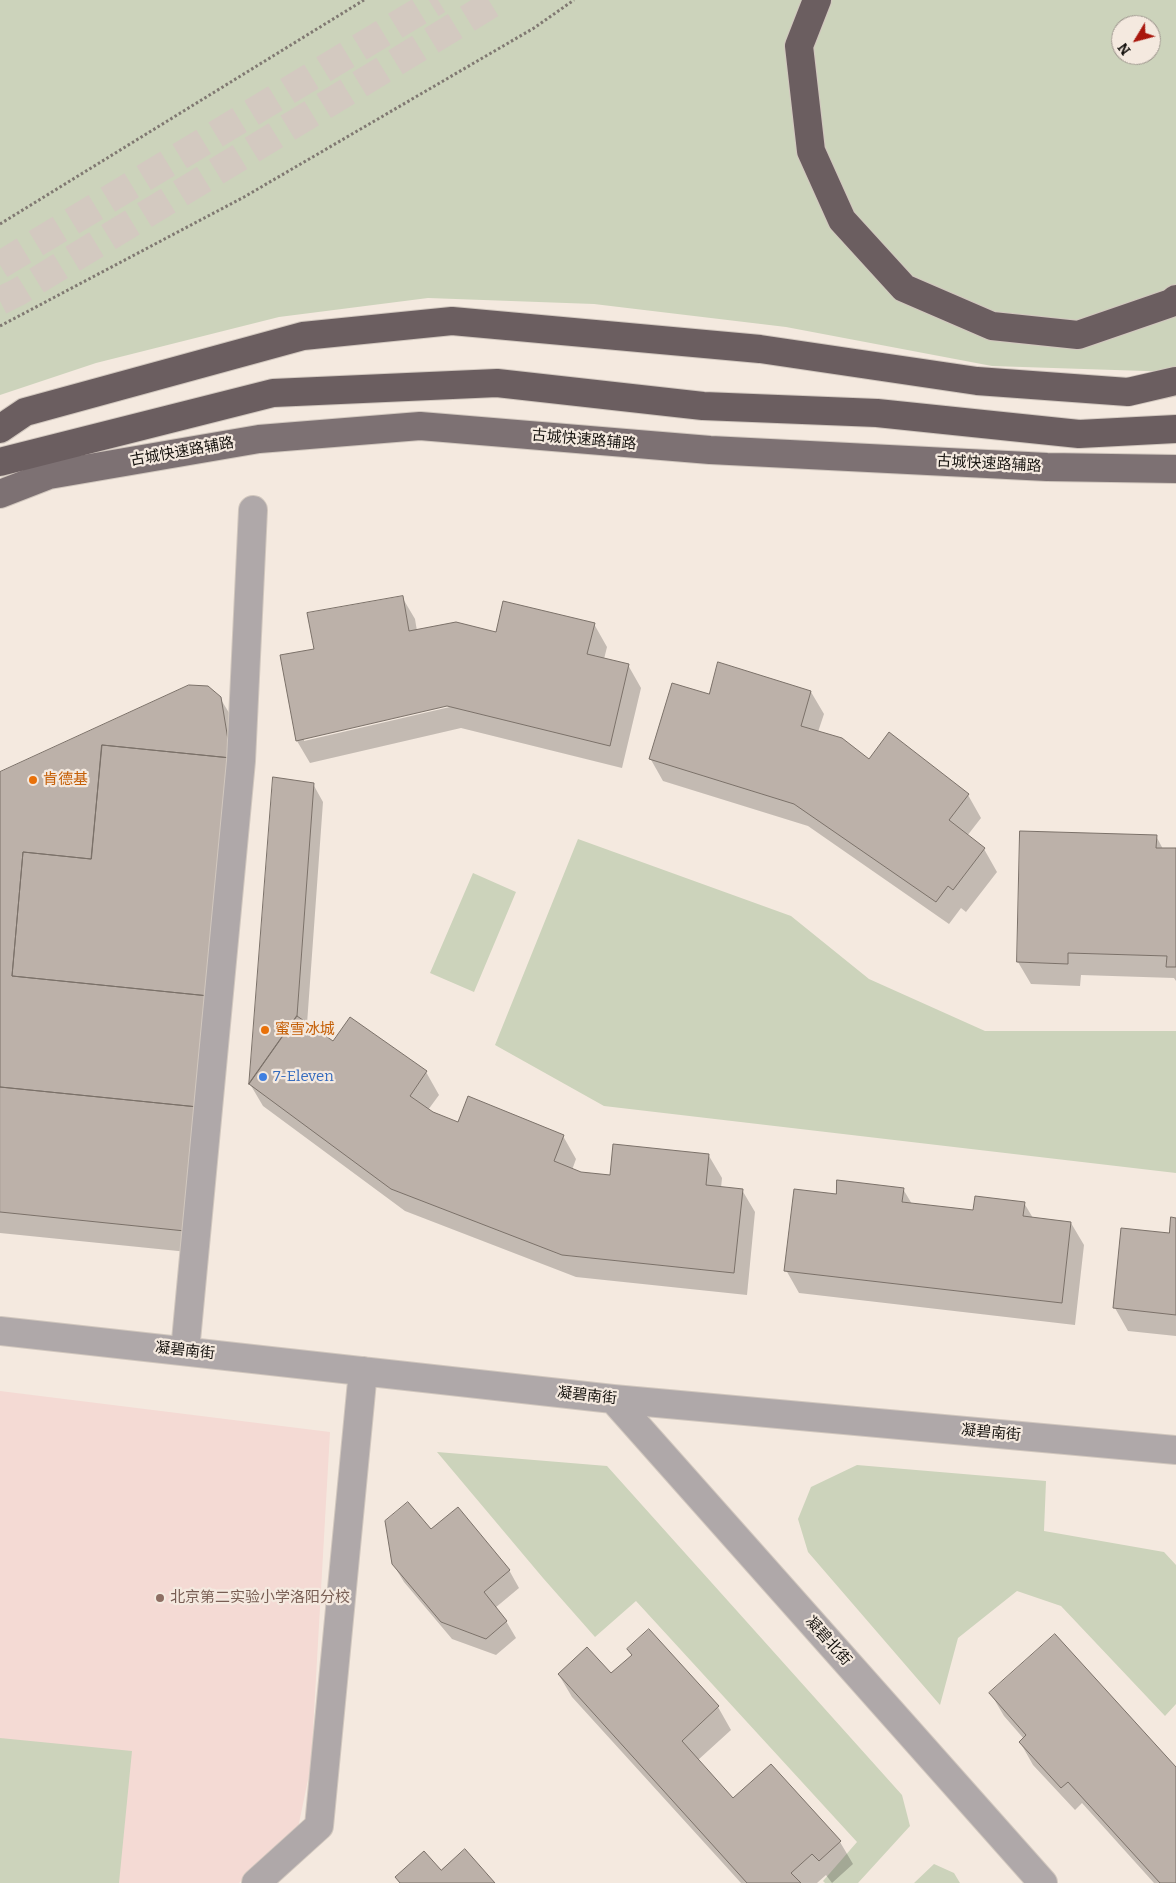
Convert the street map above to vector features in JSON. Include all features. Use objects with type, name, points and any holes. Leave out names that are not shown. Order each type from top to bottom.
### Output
[{"type":"highway","points":[[817,0],[799,46],[811,151],[842,220],[904,288],[992,326],[1078,335],[1172,303],[1176,299]]},
{"type":"highway","points":[[0,429],[25,412],[303,336],[452,321],[760,349],[977,381],[1128,392],[1176,381]]},
{"type":"highway","points":[[0,462],[273,393],[497,383],[702,406],[877,413],[1080,434],[1176,429]]},
{"type":"main road","name":"古城快速路辅路","points":[[0,494],[49,474],[259,439],[420,426],[710,450],[1047,467],[1176,469]]},
{"type":"street","points":[[185,1351],[241,761],[252,510]]},
{"type":"street","name":"凝碧南街","points":[[0,1331],[613,1399],[1176,1450]]},
{"type":"street","points":[[256,1883],[319,1826],[363,1371]]},
{"type":"street","name":"凝碧北街","points":[[613,1399],[1043,1883]]},
{"type":"path","points":[[0,224],[364,0]]},
{"type":"path","points":[[0,326],[244,197],[534,28],[574,0]]},
{"type":"shaded area","name":"北京第二实验小学洛阳分校","points":[[0,1391],[330,1432],[311,1765],[297,1833],[239,1883],[0,1883]]},
{"type":"green space","points":[[0,0],[1176,0],[1176,372],[992,366],[786,327],[594,304],[428,298],[279,317],[96,363],[0,395]]},
{"type":"green space","points":[[578,839],[791,916],[869,979],[985,1031],[1176,1031],[1176,1173],[604,1106],[495,1045]]},
{"type":"green space","points":[[473,873],[516,892],[474,992],[430,973]]},
{"type":"green space","points":[[437,1452],[607,1466],[902,1795],[910,1826],[858,1883],[825,1883],[823,1881],[857,1842],[636,1601],[595,1637]]},
{"type":"green space","points":[[857,1465],[1046,1481],[1044,1531],[1164,1552],[1176,1565],[1176,1704],[1165,1716],[1061,1606],[1017,1591],[958,1638],[940,1705],[808,1552],[798,1519],[811,1487]]},
{"type":"green space","points":[[0,1738],[132,1751],[119,1883],[0,1883]]},
{"type":"green space","points":[[934,1864],[954,1873],[960,1883],[914,1883]]},
{"type":"building","points":[[403,596],[409,631],[456,622],[496,632],[503,601],[595,623],[587,654],[629,664],[610,746],[447,706],[296,741],[280,655],[314,649],[307,613]]},
{"type":"building","points":[[718,662],[811,691],[801,726],[842,738],[869,759],[889,732],[969,794],[949,820],[985,848],[953,890],[948,886],[936,902],[794,804],[649,759],[672,683],[709,694]]},
{"type":"building","points":[[189,685],[208,686],[221,697],[231,758],[102,745],[91,859],[23,852],[12,976],[209,996],[198,1107],[0,1087],[0,772]]},
{"type":"building","points":[[102,745],[231,758],[209,996],[12,976],[23,852],[91,859]]},
{"type":"building","points":[[273,777],[314,783],[297,1016],[249,1084]]},
{"type":"building","points":[[1020,831],[1157,835],[1156,848],[1176,848],[1176,967],[1166,967],[1167,956],[1068,953],[1068,964],[1017,962]]},
{"type":"building","points":[[297,1016],[333,1041],[350,1017],[427,1071],[410,1096],[433,1112],[458,1122],[468,1096],[564,1135],[554,1161],[581,1172],[610,1175],[613,1144],[709,1154],[706,1185],[743,1189],[734,1273],[562,1255],[391,1189],[249,1084]]},
{"type":"building","points":[[0,1087],[198,1107],[185,1231],[0,1212]]},
{"type":"building","points":[[837,1180],[904,1188],[902,1202],[973,1210],[975,1196],[1025,1202],[1023,1216],[1071,1222],[1062,1303],[784,1271],[794,1189],[836,1194]]},
{"type":"building","points":[[1171,1217],[1176,1218],[1176,1315],[1113,1308],[1121,1228],[1169,1233]]},
{"type":"building","points":[[408,1502],[431,1529],[458,1507],[510,1570],[484,1592],[507,1621],[486,1639],[441,1622],[392,1564],[385,1521]]},
{"type":"building","points":[[649,1629],[719,1706],[682,1741],[733,1798],[771,1764],[841,1841],[819,1861],[812,1854],[791,1873],[801,1883],[747,1883],[558,1674],[587,1647],[611,1673],[632,1655],[627,1649]]},
{"type":"building","points":[[1055,1634],[1176,1767],[1176,1883],[1160,1883],[1068,1782],[1061,1788],[1019,1742],[1026,1735],[989,1693]]},
{"type":"building","points":[[465,1849],[495,1883],[400,1883],[395,1877],[424,1851],[441,1870]]},
{"type":"tunnel","points":[[0,265],[438,0]]},
{"type":"tunnel","points":[[0,301],[18,292],[498,0]]},
{"type":"place","name":"肯德基","points":[[33,780]]},
{"type":"place","name":"蜜雪冰城","points":[[265,1030]]},
{"type":"place","name":"7-Eleven","points":[[263,1077]]},
{"type":"place","name":"北京第二实验小学洛阳分校","points":[[160,1598]]}]
